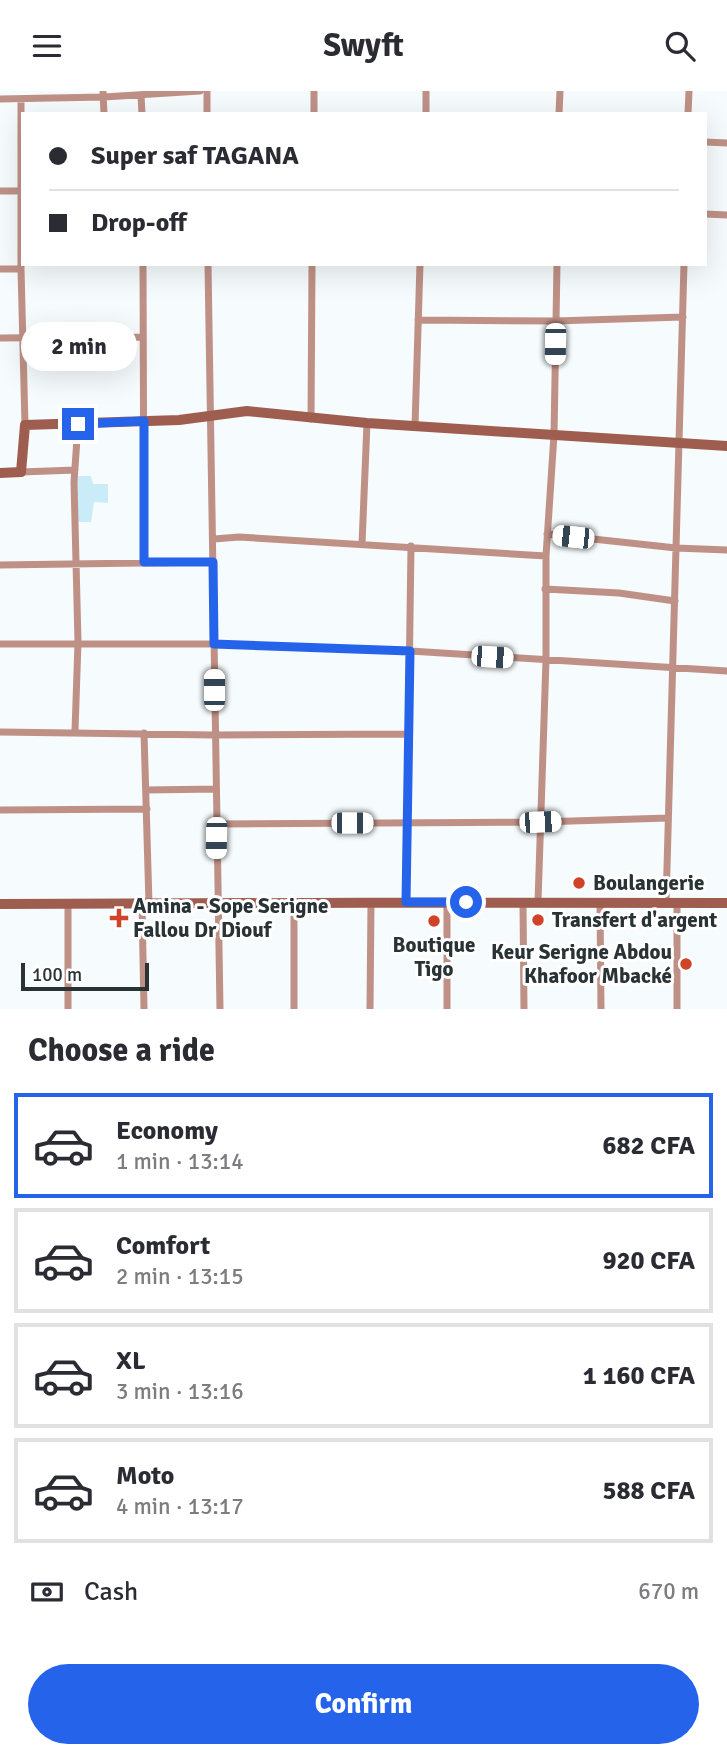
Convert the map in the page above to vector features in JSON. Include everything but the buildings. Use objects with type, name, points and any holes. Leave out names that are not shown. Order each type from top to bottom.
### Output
[{"type":"street","points":[[0,99],[200,91]]},
{"type":"street","points":[[207,91],[207,112]]},
{"type":"street","points":[[314,91],[314,112]]},
{"type":"street","points":[[426,91],[426,112]]},
{"type":"street","points":[[559,112],[560,91]]},
{"type":"street","points":[[688,112],[689,91]]},
{"type":"street","points":[[104,94],[104,112]]},
{"type":"street","points":[[141,95],[142,112]]},
{"type":"street","points":[[0,269],[21,264],[21,99]]},
{"type":"street","points":[[707,142],[727,143]]},
{"type":"street","points":[[0,191],[21,191]]},
{"type":"street","points":[[707,214],[727,215]]},
{"type":"street","points":[[21,266],[25,425],[21,473]]},
{"type":"street","points":[[143,266],[144,562]]},
{"type":"street","points":[[208,266],[220,1009]]},
{"type":"street","points":[[311,419],[312,266]]},
{"type":"street","points":[[415,426],[420,266]]},
{"type":"street","points":[[538,902],[546,660],[545,589],[554,435],[557,266]]},
{"type":"street","points":[[677,1009],[668,818],[684,266]]},
{"type":"street","points":[[418,320],[555,321],[683,317]]},
{"type":"street","points":[[0,338],[143,337]]},
{"type":"street","points":[[25,425],[144,421],[211,416],[238,411],[311,419],[727,446]]},
{"type":"street","points":[[362,544],[368,423]]},
{"type":"street","points":[[75,731],[78,642],[75,470],[78,424]]},
{"type":"street","points":[[0,473],[75,470]]},
{"type":"street","points":[[547,534],[676,548],[727,550]]},
{"type":"street","points":[[214,540],[239,537],[546,556]]},
{"type":"street","points":[[406,902],[411,546]]},
{"type":"street","points":[[0,565],[213,562]]},
{"type":"street","points":[[545,589],[619,593],[674,601]]},
{"type":"street","points":[[0,643],[214,644],[410,651],[727,671]]},
{"type":"street","points":[[0,732],[407,734]]},
{"type":"street","points":[[144,733],[147,809],[144,1009]]},
{"type":"street","points":[[146,790],[216,789]]},
{"type":"street","points":[[0,810],[147,809]]},
{"type":"street","points":[[217,824],[540,822],[668,818]]},
{"type":"street","points":[[294,902],[294,1009]]},
{"type":"street","points":[[370,1009],[372,902]]},
{"type":"street","points":[[447,902],[447,1009]]},
{"type":"street","points":[[523,902],[524,1009]]},
{"type":"street","points":[[600,902],[601,1009]]},
{"type":"street","points":[[0,904],[727,903]]},
{"type":"street","points":[[68,904],[68,1009]]},
{"type":"shaded area","points":[[77,476],[91,476],[93,484],[108,484],[108,503],[94,502],[91,522],[77,522]]},
{"type":"place","name":"Boulangerie","points":[[579,883]]},
{"type":"place","name":"Amina - Sope Serigne Fallou Dr Diouf","points":[[119,918]]},
{"type":"place","name":"Transfert d'argent","points":[[538,920]]},
{"type":"place","name":"Boutique Tigo","points":[[434,921]]},
{"type":"place","name":"Keur Serigne Abdou Khafoor Mbacké","points":[[686,964]]},
{"type":"route","points":[[78,424],[144,421],[144,562],[213,562],[214,644],[410,651],[406,902],[466,902]]}]
